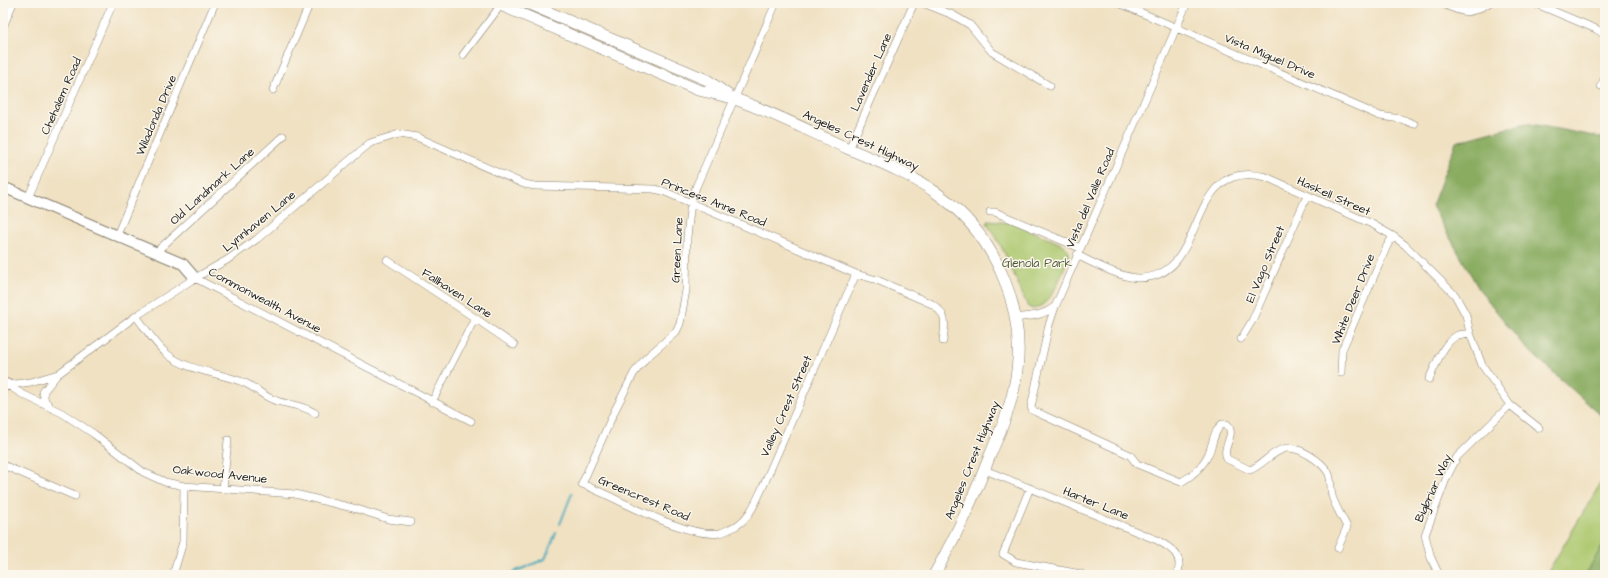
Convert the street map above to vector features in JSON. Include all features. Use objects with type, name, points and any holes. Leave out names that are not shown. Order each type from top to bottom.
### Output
[{"type":"main road","name":"Angeles Crest Highway","points":[[527,3],[707,80],[734,98],[911,176],[938,194],[970,222],[986,244],[999,266],[1009,291],[1015,318],[1017,355],[1014,388],[1007,415],[985,470],[956,534],[934,575]]},
{"type":"main road","name":"Angeles Crest Highway","points":[[499,4],[698,90],[734,98]]},
{"type":"street","points":[[3,27],[13,3]]},
{"type":"street","name":"Chehalem Road","points":[[28,198],[113,3]]},
{"type":"street","name":"Wiladonda Drive","points":[[117,235],[215,3]]},
{"type":"street","points":[[273,90],[310,3]]},
{"type":"street","name":"Green Lane","points":[[582,484],[615,410],[634,373],[646,358],[676,332],[680,324],[686,290],[687,237],[691,202],[734,98],[776,3]]},
{"type":"street","name":"Lavender Lane","points":[[849,149],[914,3]]},
{"type":"street","points":[[923,3],[953,15],[970,25],[992,52],[1050,86]]},
{"type":"street","name":"Vista Miguel Drive","points":[[1119,3],[1380,116],[1401,119],[1414,124]]},
{"type":"street","name":"Vista del Valle Road","points":[[1187,3],[1054,307],[1031,407],[1032,410],[1036,412],[1130,455],[1137,464],[1181,482],[1189,478],[1208,456],[1218,427],[1222,424],[1227,424],[1230,428],[1231,435],[1225,447],[1224,454],[1227,460],[1250,470],[1286,448],[1296,448],[1314,458],[1328,472],[1332,496],[1347,527],[1338,548]]},
{"type":"street","points":[[1441,3],[1464,12],[1479,9],[1489,3]]},
{"type":"street","points":[[1534,3],[1596,29],[1605,35]]},
{"type":"street","points":[[463,55],[499,4]]},
{"type":"street","points":[[1601,86],[1605,77]]},
{"type":"street","name":"Lynnhaven Lane","points":[[6,384],[32,382],[58,374],[136,316],[195,278],[228,260],[257,239],[370,143],[399,134],[417,137]]},
{"type":"street","name":"Old Landmark Lane","points":[[156,252],[283,136]]},
{"type":"street","name":"Princess Anne Road","points":[[417,137],[530,185],[548,187],[654,190],[691,202],[856,274],[877,280],[932,304],[940,309],[945,324],[943,341]]},
{"type":"street","name":"Haskell Street","points":[[990,212],[995,212],[1132,278],[1153,277],[1171,267],[1178,260],[1208,198],[1224,181],[1234,176],[1255,175],[1266,177],[1372,224],[1393,236],[1405,246],[1455,295],[1466,315],[1470,333],[1482,366],[1510,405],[1539,428]]},
{"type":"street","name":"Commonwealth Avenue","points":[[3,187],[183,264],[195,278],[432,402],[472,421]]},
{"type":"street","name":"El Vago Street","points":[[1241,339],[1252,321],[1306,196]]},
{"type":"street","name":"White Deer Drive","points":[[1341,373],[1342,350],[1387,246],[1393,236]]},
{"type":"street","name":"Fallhaven Lane","points":[[387,260],[514,345]]},
{"type":"street","name":"Valley Crest Street","points":[[720,533],[735,526],[745,518],[753,507],[856,274]]},
{"type":"street","points":[[1015,318],[1039,315],[1048,312],[1054,307]]},
{"type":"street","points":[[136,316],[152,337],[168,354],[184,364],[246,384],[277,401],[297,405],[309,409],[315,413]]},
{"type":"street","points":[[432,402],[475,318]]},
{"type":"street","points":[[1429,379],[1449,341],[1458,336],[1470,333]]},
{"type":"street","points":[[52,408],[45,401],[43,392],[58,374]]},
{"type":"street","name":"Oakwood Avenue","points":[[6,384],[22,394],[52,408],[94,434],[143,472],[165,482],[184,486],[295,494],[388,519],[411,522]]},
{"type":"street","name":"Bigbriar Way","points":[[1439,575],[1431,558],[1425,535],[1446,479],[1457,457],[1510,405]]},
{"type":"street","points":[[223,489],[228,440]]},
{"type":"street","points":[[3,465],[75,496]]},
{"type":"street","name":"Harter Lane","points":[[985,470],[1158,540],[1176,553],[1179,560],[1177,575]]},
{"type":"street","name":"Greencrest Road","points":[[582,484],[606,493],[648,514],[684,528],[697,532],[720,533]]},
{"type":"street","points":[[173,575],[183,542],[184,486]]},
{"type":"street","points":[[1030,488],[1003,554],[1016,562],[1081,574]]},
{"type":"green space","points":[[1526,123],[1605,138],[1605,419],[1523,345],[1479,289],[1432,206],[1456,142]]},
{"type":"green space","name":"Glenola Park","points":[[988,221],[1013,223],[1061,244],[1069,251],[1069,257],[1056,288],[1046,302],[1040,306],[1033,309],[1028,307],[1005,254],[987,224]]},
{"type":"green space","points":[[1605,476],[1605,575],[1546,575]]},
{"type":"green space","points":[[1605,541],[1605,575],[1585,575]]},
{"type":"sand","points":[[525,7],[678,71],[676,76],[524,9]]},
{"type":"waterway","points":[[560,524],[572,493]]},
{"type":"waterway","points":[[507,575],[545,559],[556,533]]}]
